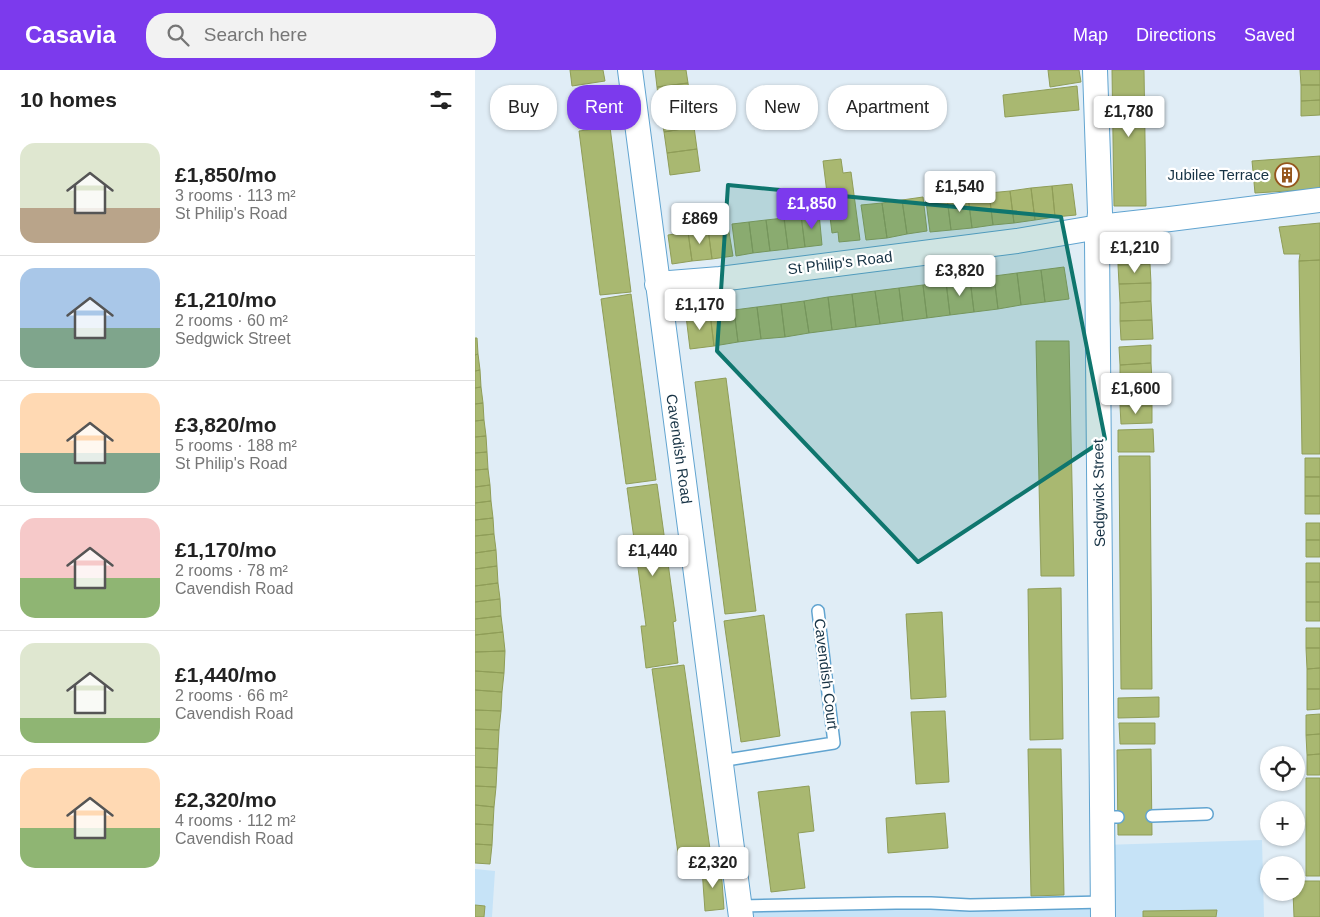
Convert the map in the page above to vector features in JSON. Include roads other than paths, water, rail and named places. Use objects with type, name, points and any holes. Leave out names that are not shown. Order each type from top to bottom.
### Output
[{"type":"street","name":"Cavendish Road","points":[[630,70],[740,911]]},
{"type":"street","name":"Sedgwick Street","points":[[1095,70],[1100,213],[1097,241],[1110,817],[1103,845],[1103,909]]},
{"type":"street","name":"St Philip's Road","points":[[657,284],[720,279],[1017,241],[1099,226],[1320,200]]},
{"type":"lane","name":"Cavendish Court","points":[[720,761],[834,742],[818,611]]},
{"type":"lane","points":[[1152,816],[1207,814]]},
{"type":"lane","points":[[740,911],[896,903],[1103,909]]},
{"type":"place","name":"Jubilee Terrace","points":[[1287,175]]}]
